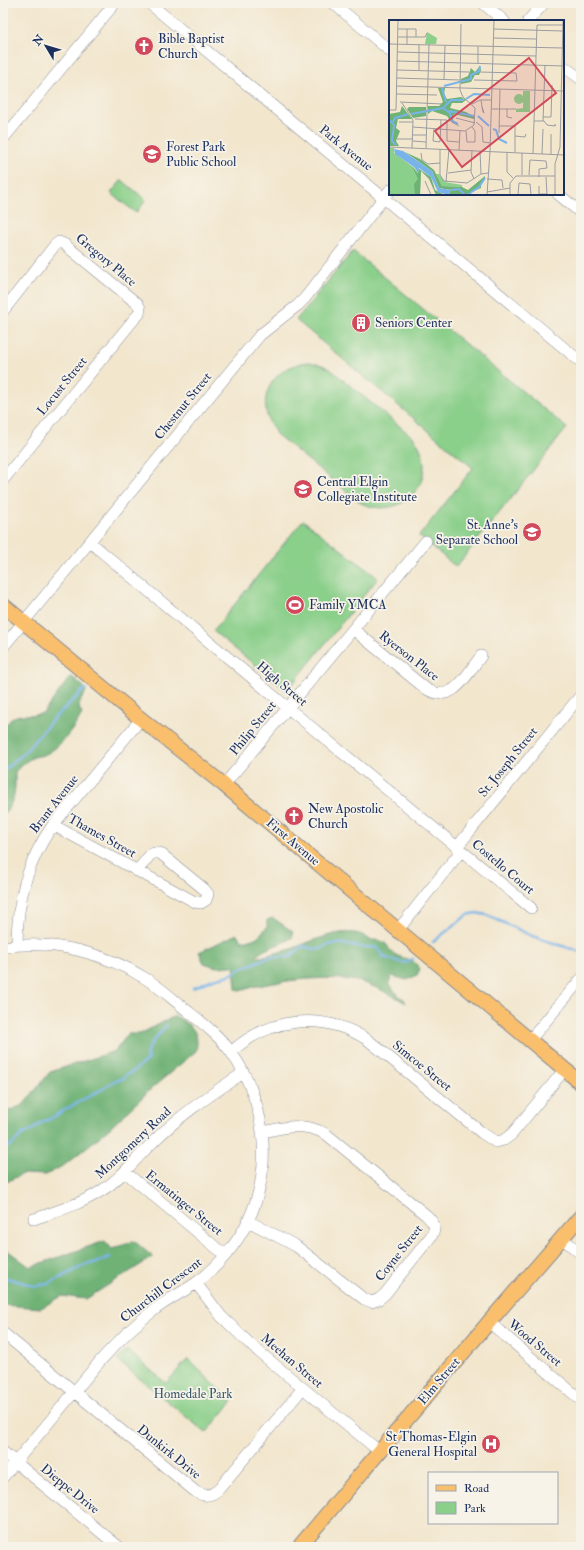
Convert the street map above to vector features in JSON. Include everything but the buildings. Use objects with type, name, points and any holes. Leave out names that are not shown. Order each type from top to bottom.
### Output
[{"type":"main road","name":"First Avenue","points":[[3,605],[140,719],[224,785],[581,1083]]},
{"type":"main road","name":"Elm Street","points":[[299,1547],[488,1322],[581,1216]]},
{"type":"street","points":[[3,139],[115,3]]},
{"type":"street","name":"Park Avenue","points":[[149,3],[387,194],[581,362]]},
{"type":"street","points":[[333,3],[389,50]]},
{"type":"street","points":[[483,3],[503,20]]},
{"type":"street","points":[[529,20],[544,3]]},
{"type":"street","points":[[564,67],[581,79]]},
{"type":"street","name":"Chestnut Street","points":[[3,647],[260,335],[305,298],[387,194]]},
{"type":"street","points":[[559,195],[581,213]]},
{"type":"street","name":"Gregory Place","points":[[3,311],[59,242],[64,244],[137,303],[140,308]]},
{"type":"street","name":"Locust Street","points":[[3,480],[136,318],[140,308]]},
{"type":"street","name":"Philip Street","points":[[224,785],[354,630],[426,541]]},
{"type":"street","name":"High Street","points":[[90,542],[459,849]]},
{"type":"street","name":"Ryerson Place","points":[[354,630],[424,688],[437,694],[445,694],[456,688],[481,656]]},
{"type":"street","name":"St. Joseph Street","points":[[398,930],[459,849],[581,695]]},
{"type":"street","name":"Brant Avenue","points":[[16,945],[17,924],[24,880],[42,840],[140,719]]},
{"type":"street","name":"Thames Street","points":[[53,825],[137,871],[195,902],[201,903],[206,900],[208,894],[204,889],[160,853],[150,855],[137,871]]},
{"type":"street","name":"Costello Court","points":[[459,849],[531,908]]},
{"type":"street","name":"Churchill Crescent","points":[[3,947],[16,945],[42,945],[73,949],[125,966],[156,985],[213,1033],[231,1052],[254,1096],[263,1132],[264,1152],[263,1174],[248,1221],[238,1238],[225,1255],[213,1269],[196,1283],[161,1305],[132,1328],[101,1360],[3,1477]]},
{"type":"street","points":[[530,1040],[581,979]]},
{"type":"street","name":"Simcoe Street","points":[[231,1052],[246,1040],[284,1023],[299,1021],[326,1023],[343,1028],[368,1040],[482,1133],[496,1142],[504,1140],[512,1134],[565,1070]]},
{"type":"street","name":"Montgomery Road","points":[[34,1219],[91,1197],[114,1182],[169,1126],[243,1073]]},
{"type":"street","name":"Coyne Street","points":[[248,1221],[296,1246],[364,1299],[372,1302],[385,1294],[432,1235],[435,1229],[434,1223],[426,1215],[326,1134],[312,1128],[298,1126],[281,1127],[263,1132]]},
{"type":"street","name":"Ermatinger Street","points":[[125,1172],[225,1255]]},
{"type":"street","points":[[562,1238],[581,1254]]},
{"type":"street","name":"Meehan Street","points":[[196,1283],[227,1322],[252,1346],[380,1452]]},
{"type":"street","name":"Wood Street","points":[[488,1322],[581,1400]]},
{"type":"street","name":"Dunkirk Drive","points":[[3,1333],[197,1493],[207,1496],[218,1490],[303,1388]]},
{"type":"street","name":"Dieppe Drive","points":[[3,1452],[119,1547]]},
{"type":"green space","points":[[122,180],[146,200],[136,213],[111,193]]},
{"type":"green space","points":[[353,251],[567,428],[456,567],[419,536],[473,468],[296,320]]},
{"type":"green space","points":[[309,362],[322,365],[330,369],[414,438],[422,453],[424,467],[421,481],[414,493],[404,502],[392,507],[377,508],[361,503],[276,434],[268,420],[265,405],[266,395],[270,386],[282,372],[290,367]]},
{"type":"green space","name":"Family YMCA","points":[[303,520],[378,578],[287,691],[213,631]]},
{"type":"green space","points":[[71,676],[86,689],[79,703],[82,714],[75,726],[61,743],[50,752],[34,757],[21,765],[15,772],[13,800],[3,816],[3,729],[14,717],[43,713]]},
{"type":"green space","points":[[273,918],[292,931],[293,937],[265,950],[256,956],[261,957],[287,950],[320,938],[342,933],[362,935],[370,940],[382,941],[396,955],[412,960],[420,969],[417,975],[407,980],[392,976],[389,983],[398,996],[404,999],[406,1003],[364,983],[352,980],[320,978],[284,981],[252,987],[240,991],[236,989],[234,966],[216,967],[204,963],[199,952],[237,934],[241,940],[253,939],[259,936],[267,927],[267,920]]},
{"type":"green space","points":[[175,1016],[193,1029],[197,1038],[196,1051],[152,1088],[109,1129],[66,1164],[46,1175],[22,1174],[3,1184],[3,1113],[23,1105],[50,1072],[115,1051],[128,1034],[140,1034]]},
{"type":"green space","points":[[105,1241],[112,1249],[134,1241],[153,1257],[86,1299],[62,1296],[41,1308],[3,1305],[3,1247],[30,1267]]},
{"type":"green space","name":"Homedale Park","points":[[127,1350],[166,1383],[188,1359],[232,1402],[206,1433],[117,1360]]},
{"type":"waterway","points":[[3,771],[25,752],[54,718],[85,689]]},
{"type":"waterway","points":[[433,942],[467,915],[476,913],[487,915],[532,936],[581,952]]},
{"type":"waterway","points":[[193,988],[213,979],[230,975],[240,969],[269,957],[290,957],[302,946],[321,949],[335,943],[372,947],[378,948],[384,957],[389,959],[404,963],[413,959]]},
{"type":"waterway","points":[[3,1148],[12,1145],[21,1135],[32,1130],[42,1122],[50,1119],[116,1080],[123,1079],[127,1074],[131,1073],[147,1060],[148,1058],[146,1055],[149,1047],[167,1025]]},
{"type":"waterway","points":[[3,1277],[35,1286],[48,1284],[89,1263],[96,1263],[110,1257]]},
{"type":"place","name":"Bible Baptist Church","points":[[144,46]]},
{"type":"place","name":"Forest Park Public School","points":[[152,154]]},
{"type":"place","name":"Seniors Center","points":[[361,323]]},
{"type":"place","name":"Central Elgin Collegiate Institute","points":[[303,489]]},
{"type":"place","name":"St. Anne's Separate School","points":[[532,532]]},
{"type":"place","name":"Family YMCA","points":[[295,605]]},
{"type":"place","name":"New Apostolic Church","points":[[294,816]]},
{"type":"place","name":"St Thomas-Elgin General Hospital","points":[[491,1444]]}]
